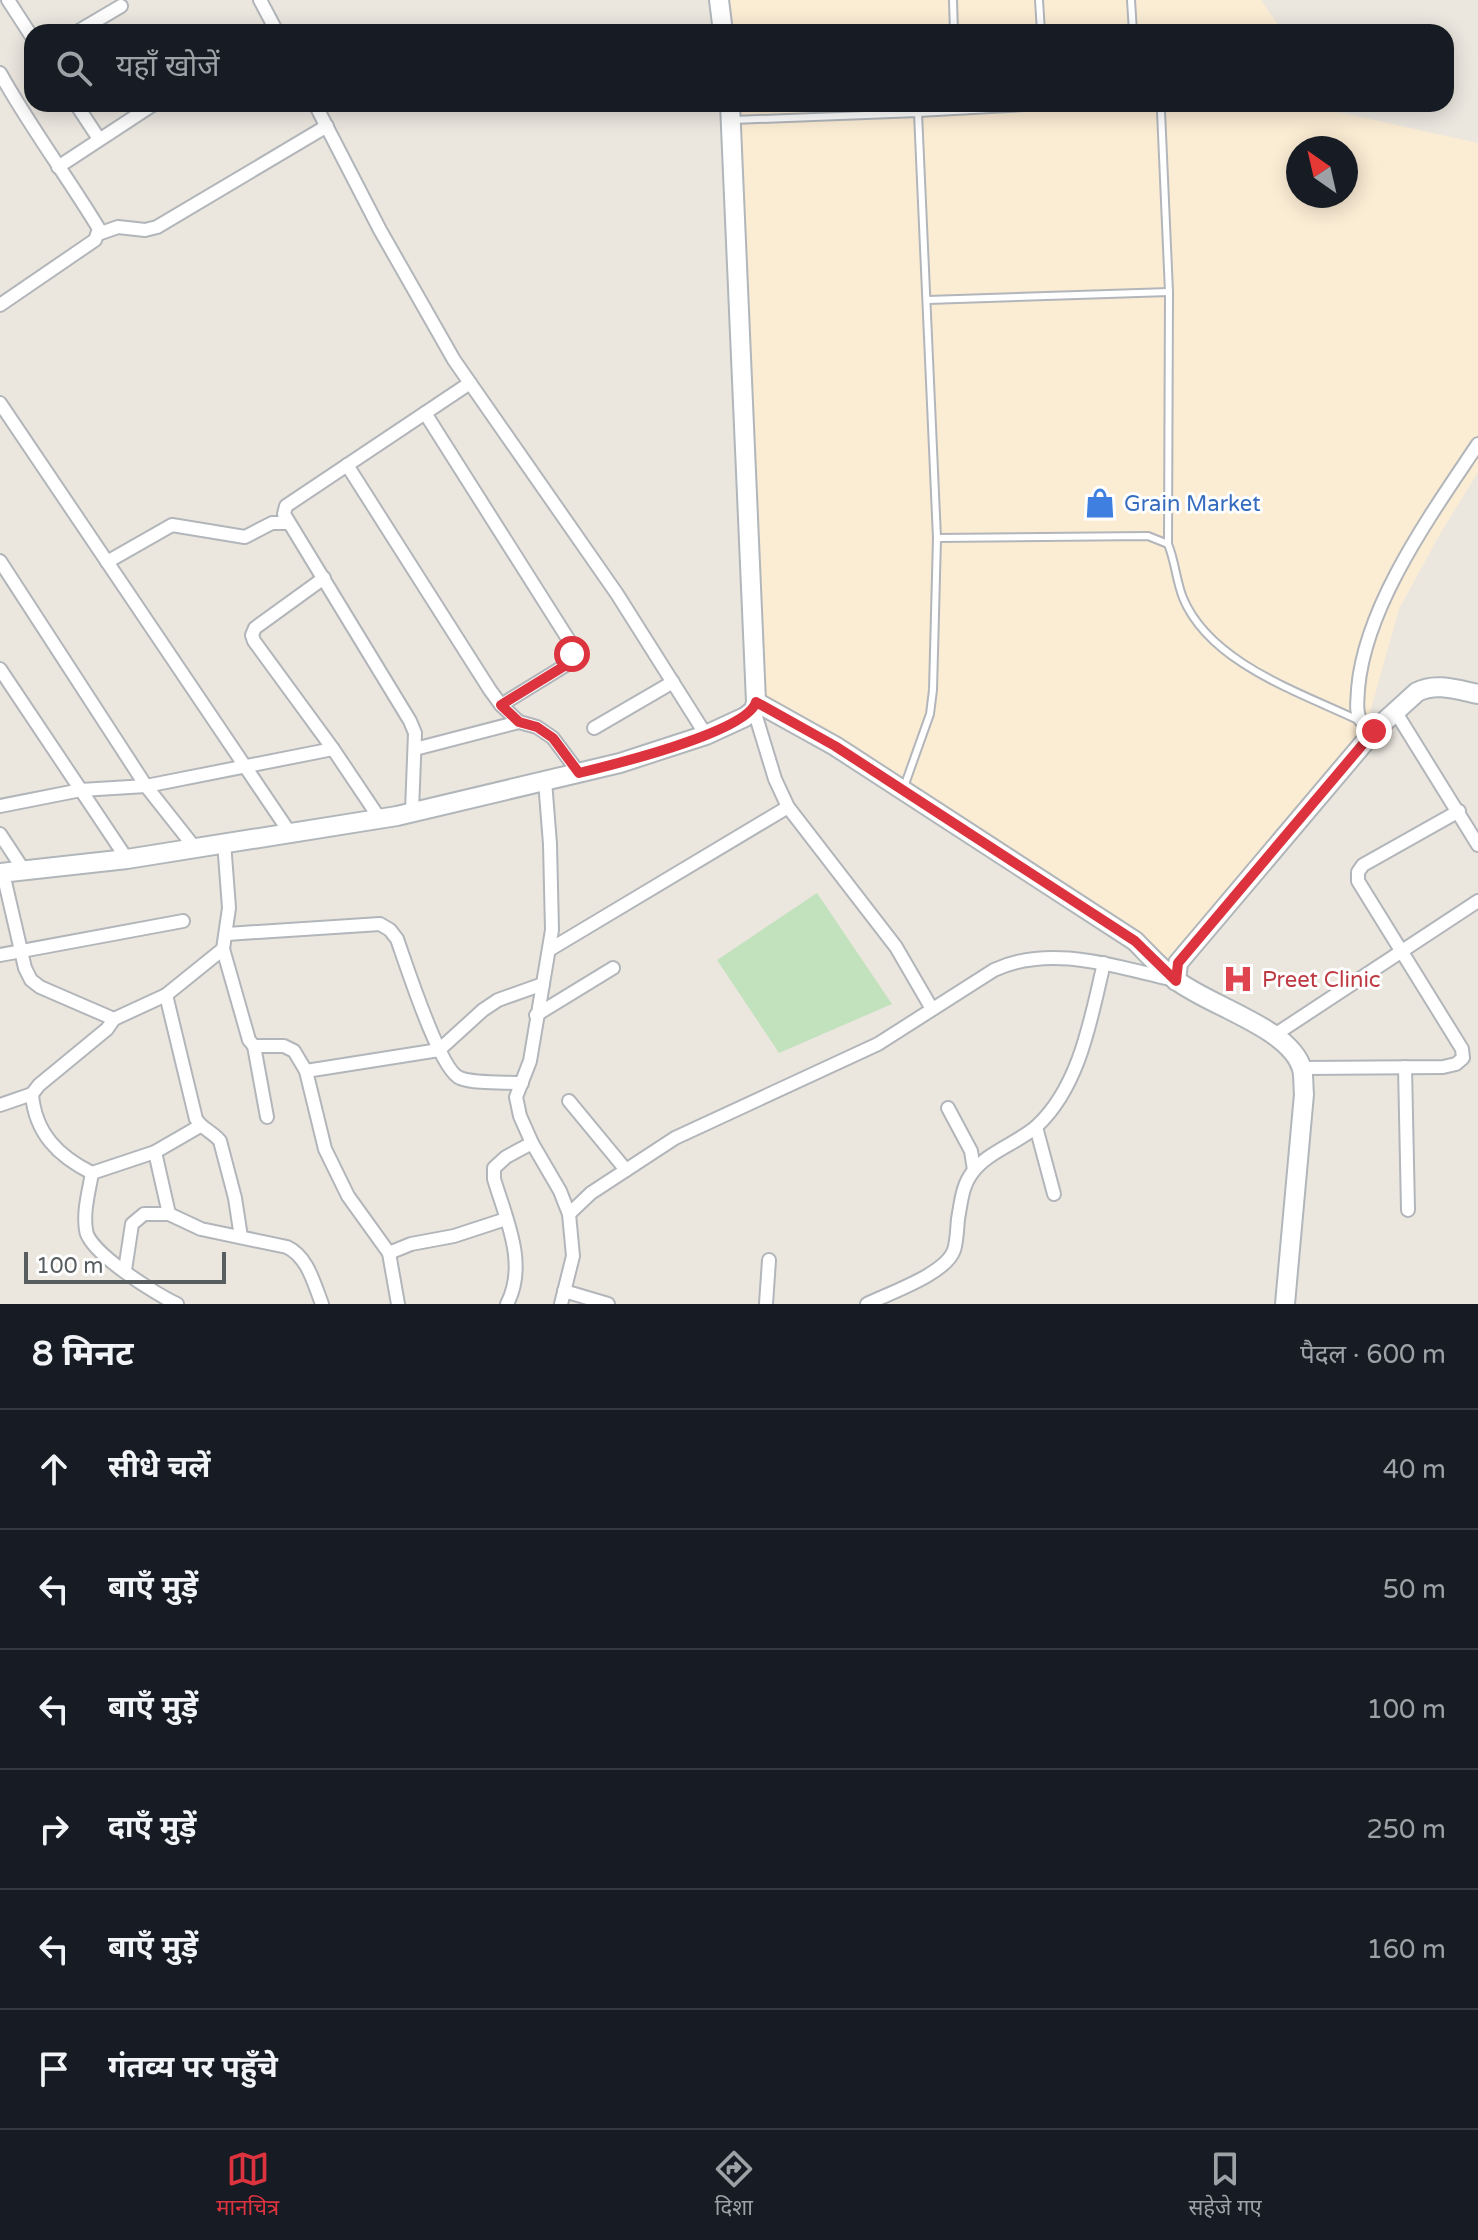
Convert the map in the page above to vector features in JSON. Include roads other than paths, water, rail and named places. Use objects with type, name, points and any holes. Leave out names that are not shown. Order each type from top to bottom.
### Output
[{"type":"street","points":[[8,0],[24,25]]},
{"type":"street","points":[[260,0],[270,24]]},
{"type":"street","points":[[719,0],[722,24]]},
{"type":"street","points":[[91,24],[121,6]]},
{"type":"street","points":[[0,73],[24,112]]},
{"type":"street","points":[[0,305],[95,240],[99,229],[24,112]]},
{"type":"street","points":[[81,112],[99,139]]},
{"type":"street","points":[[58,167],[141,112]]},
{"type":"street","points":[[319,112],[425,312],[470,383],[617,594],[706,735]]},
{"type":"street","points":[[731,112],[755,706],[775,779],[788,807],[896,947],[932,1009]]},
{"type":"street","points":[[98,234],[118,227],[145,230],[157,227],[327,126]]},
{"type":"street","points":[[412,811],[415,733],[410,721],[284,514],[286,506],[470,383]]},
{"type":"street","points":[[0,404],[290,833]]},
{"type":"street","points":[[425,413],[570,642],[572,654],[566,665],[501,705]]},
{"type":"street","points":[[1367,726],[1357,707],[1359,683],[1368,640],[1381,605],[1431,516],[1478,444]]},
{"type":"street","points":[[347,465],[501,705],[519,722],[537,727],[553,738],[579,773]]},
{"type":"street","points":[[107,562],[172,525],[245,537],[272,523],[287,523]]},
{"type":"street","points":[[0,561],[146,786],[195,848]]},
{"type":"street","points":[[324,578],[255,628],[252,635],[380,819]]},
{"type":"street","points":[[0,669],[127,859]]},
{"type":"street","points":[[594,728],[673,682]]},
{"type":"street","points":[[1176,981],[1178,963],[1367,726],[1395,711],[1426,688],[1435,686],[1478,694]]},
{"type":"street","points":[[114,1019],[40,987],[31,980],[25,968],[1,873],[127,859],[380,819],[620,763],[706,735],[745,717],[755,706]]},
{"type":"street","points":[[755,706],[835,746],[1135,941],[1176,981],[1276,1034],[1293,1052],[1302,1068],[1304,1094],[1285,1304]]},
{"type":"street","points":[[1395,711],[1478,845]]},
{"type":"street","points":[[415,749],[519,722]]},
{"type":"street","points":[[0,806],[81,790],[146,786],[333,749]]},
{"type":"street","points":[[545,781],[552,930],[530,1061],[516,1097],[520,1116],[532,1143],[560,1191],[569,1214],[573,1256],[562,1298],[608,1304]]},
{"type":"street","points":[[549,950],[788,807]]},
{"type":"street","points":[[1302,1068],[1443,1067],[1456,1064],[1463,1058],[1462,1049],[1403,949],[1358,881],[1358,872],[1363,865],[1459,811]]},
{"type":"street","points":[[0,834],[23,869]]},
{"type":"street","points":[[224,842],[229,908],[223,949],[249,1040],[254,1046],[267,1117]]},
{"type":"street","points":[[1276,1034],[1478,901]]},
{"type":"street","points":[[0,955],[183,921]]},
{"type":"street","points":[[227,934],[380,924],[397,939],[439,1050],[452,1073],[457,1077],[522,1083]]},
{"type":"street","points":[[0,1105],[32,1094],[107,1029],[114,1019],[166,995],[223,949]]},
{"type":"street","points":[[569,1214],[591,1193],[675,1138],[878,1044],[1011,962],[1086,959],[1176,981]]},
{"type":"street","points":[[867,1304],[935,1271],[948,1261],[954,1250],[962,1193],[974,1170],[1036,1127],[1056,1104],[1075,1067],[1104,963]]},
{"type":"street","points":[[536,1015],[613,968]]},
{"type":"street","points":[[306,1071],[439,1050],[498,1000],[543,984]]},
{"type":"street","points":[[166,995],[200,1126],[220,1141],[235,1198],[241,1237]]},
{"type":"street","points":[[254,1046],[284,1046],[294,1051],[306,1071],[325,1149],[348,1196],[389,1253],[398,1304]]},
{"type":"street","points":[[1405,1067],[1408,1210]]},
{"type":"street","points":[[32,1094],[36,1120],[51,1146],[92,1173]]},
{"type":"street","points":[[569,1101],[626,1170]]},
{"type":"street","points":[[948,1108],[971,1151],[974,1170]]},
{"type":"street","points":[[92,1173],[155,1152],[200,1126]]},
{"type":"street","points":[[1036,1127],[1054,1194]]},
{"type":"street","points":[[507,1304],[515,1289],[517,1272],[494,1168],[506,1157],[532,1143]]},
{"type":"street","points":[[155,1152],[169,1214]]},
{"type":"street","points":[[92,1173],[86,1206],[86,1232],[91,1245],[160,1301],[177,1304]]},
{"type":"street","points":[[125,1270],[132,1224],[144,1214],[169,1214],[201,1229],[297,1251],[322,1304]]},
{"type":"street","points":[[389,1253],[411,1244],[454,1236],[506,1219]]},
{"type":"street","points":[[766,1304],[769,1260]]},
{"type":"lane","points":[[953,0],[954,24]]},
{"type":"lane","points":[[1039,0],[1040,24]]},
{"type":"lane","points":[[1131,0],[1132,24]]},
{"type":"lane","points":[[731,112],[924,112]]},
{"type":"lane","points":[[1161,112],[1169,292],[1168,544],[1183,597],[1205,633],[1223,649],[1295,693],[1367,726]]},
{"type":"lane","points":[[903,790],[930,714],[937,538],[918,113]]},
{"type":"lane","points":[[928,300],[1169,292]]},
{"type":"lane","points":[[937,538],[1148,536],[1168,544]]},
{"type":"place","name":"Grain Market","points":[[1100,503]]},
{"type":"place","name":"Preet Clinic","points":[[1238,979]]}]
